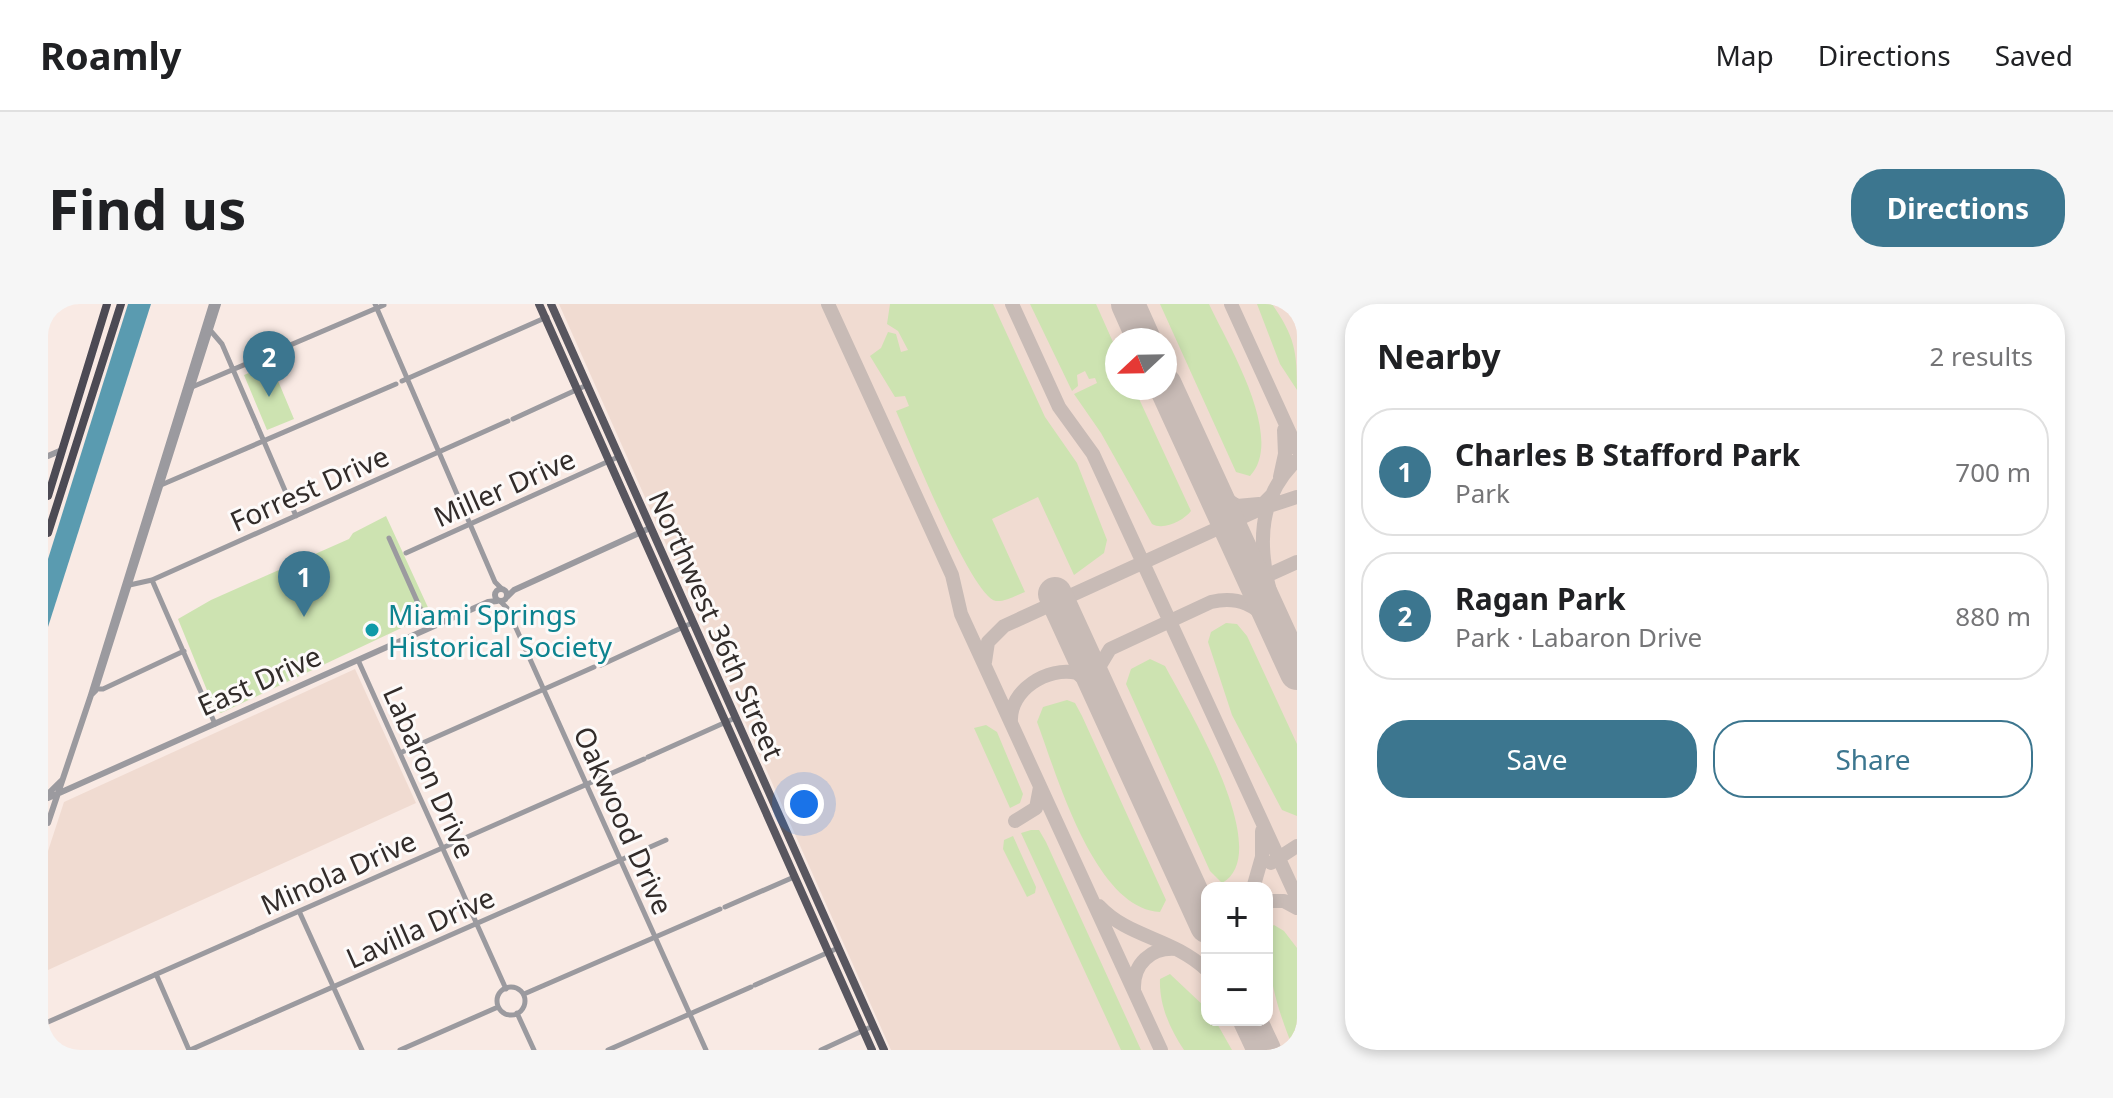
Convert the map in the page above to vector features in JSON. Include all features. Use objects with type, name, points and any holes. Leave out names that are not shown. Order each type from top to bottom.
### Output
[{"type":"highway","points":[[48,496],[109,304]]},
{"type":"highway","points":[[48,533],[121,304]]},
{"type":"main road","name":"Northwest 36th Street","points":[[539,304],[872,1050]]},
{"type":"main road","name":"Northwest 36th Street","points":[[551,304],[884,1050]]},
{"type":"main road","points":[[766,816],[777,811]]},
{"type":"main road","points":[[794,877],[801,878],[816,899]]},
{"type":"street","points":[[48,823],[161,485],[210,330],[215,304]]},
{"type":"street","points":[[91,695],[96,689],[215,304]]},
{"type":"street","points":[[192,387],[379,306]]},
{"type":"street","name":"Oakwood Drive","points":[[379,306],[402,381],[438,453],[706,1050]]},
{"type":"street","points":[[161,485],[556,314]]},
{"type":"street","points":[[210,330],[222,344],[296,516]]},
{"type":"street","name":"Forrest Drive","points":[[127,586],[152,580],[587,385]]},
{"type":"street","points":[[48,456],[62,450]]},
{"type":"street","name":"Miller Drive","points":[[406,553],[618,457]]},
{"type":"street","name":"East Drive","points":[[48,796],[650,528]]},
{"type":"street","points":[[389,538],[429,628]]},
{"type":"street","points":[[152,580],[215,724]]},
{"type":"street","points":[[601,665],[692,623]]},
{"type":"street","points":[[96,689],[103,689],[184,651]]},
{"type":"street","name":"Labaron Drive","points":[[358,660],[506,989]]},
{"type":"street","points":[[400,753],[594,667]]},
{"type":"street","name":"Minola Drive","points":[[48,1022],[735,718]]},
{"type":"street","points":[[48,796],[63,778]]},
{"type":"street","name":"Lavilla Drive","points":[[189,1050],[666,840]]},
{"type":"street","points":[[524,994],[794,877]]},
{"type":"street","points":[[299,911],[362,1050]]},
{"type":"street","points":[[608,1050],[838,948]]},
{"type":"street","points":[[155,974],[189,1050]]},
{"type":"street","points":[[506,989],[518,989],[524,994],[525,1005],[517,1013],[504,1013],[498,1007],[498,996],[506,989]]},
{"type":"street","points":[[400,1050],[498,1007]]},
{"type":"street","points":[[517,1013],[534,1050]]},
{"type":"street","points":[[821,1050],[873,1026]]},
{"type":"shaded area","points":[[559,304],[1297,304],[1297,1050],[891,1050]]},
{"type":"shaded area","points":[[355,669],[416,803],[48,970],[48,851],[64,802]]},
{"type":"green space","points":[[890,304],[993,304],[1045,417],[1077,463],[1107,540],[1104,553],[1074,575],[1038,497],[992,519],[1025,592],[999,601],[985,593],[957,547],[896,411],[909,406],[905,396],[895,397],[870,356],[881,348],[888,332],[896,334],[901,352],[908,350],[898,331],[887,324]]},
{"type":"green space","points":[[1030,304],[1096,304],[1107,328],[1105,400],[1140,400],[1191,511],[1184,518],[1168,525],[1152,524],[1101,433],[1074,394],[1097,383],[1095,378],[1089,379],[1085,371],[1077,375],[1078,386],[1072,391]]},
{"type":"green space","points":[[1160,304],[1209,304],[1250,390],[1258,415],[1261,439],[1259,459],[1250,476],[1236,472],[1177,342],[1177,328],[1171,328]]},
{"type":"green space","points":[[1257,304],[1272,304],[1286,326],[1295,354],[1297,390],[1280,364]]},
{"type":"green space","points":[[271,364],[294,419],[267,430],[244,375]]},
{"type":"green space","points":[[386,516],[431,614],[221,713],[215,710],[178,619],[211,600],[349,539],[353,533]]},
{"type":"green space","points":[[1226,623],[1237,624],[1247,636],[1297,744],[1297,816],[1282,810],[1232,715],[1208,642],[1211,632]]},
{"type":"green space","points":[[1150,659],[1165,666],[1221,777],[1233,811],[1239,842],[1236,867],[1223,882],[1210,871],[1126,684],[1131,669]]},
{"type":"green space","points":[[1067,700],[1075,703],[1082,716],[1166,900],[1160,912],[1137,905],[1116,888],[1097,864],[1081,835],[1037,722],[1043,707]]},
{"type":"green space","points":[[986,725],[997,732],[1023,794],[1020,803],[1010,808],[974,728]]},
{"type":"green space","points":[[1039,830],[1046,842],[1141,1050],[1121,1050],[1021,833]]},
{"type":"green space","points":[[1013,836],[1036,887],[1035,893],[1027,897],[1003,849],[1004,840]]},
{"type":"green space","points":[[1273,926],[1284,931],[1297,948],[1297,1050],[1294,1050],[1273,986]]},
{"type":"green space","points":[[1170,974],[1201,1003],[1201,1026],[1218,1026],[1232,1050],[1184,1050],[1163,1007],[1160,979]]},
{"type":"water","points":[[128,304],[151,304],[48,627],[48,559]]},
{"type":"taxiway","points":[[828,304],[952,575],[961,614],[1161,1050]]},
{"type":"taxiway","points":[[1012,304],[1059,407],[1093,454],[1297,898]]},
{"type":"taxiway","points":[[1231,304],[1297,449]]},
{"type":"taxiway","points":[[1280,477],[1285,454],[1284,430]]},
{"type":"taxiway","points":[[1297,460],[1278,483],[1267,509],[1263,535],[1264,563],[1270,591],[1297,672]]},
{"type":"taxiway","points":[[1213,490],[1237,506],[1259,504]]},
{"type":"taxiway","points":[[985,662],[988,642],[1004,626],[1256,511],[1271,496]]},
{"type":"taxiway","points":[[1263,508],[1297,497]]},
{"type":"taxiway","points":[[1255,581],[1297,562]]},
{"type":"taxiway","points":[[1101,695],[1098,669],[1110,649],[1211,602],[1239,601],[1261,612],[1275,625]]},
{"type":"taxiway","points":[[1011,722],[1012,710],[1023,691],[1054,673],[1077,673],[1099,691]]},
{"type":"taxiway","points":[[1015,821],[1036,808],[1040,787]]},
{"type":"taxiway","points":[[1255,882],[1262,857],[1262,831]]},
{"type":"taxiway","points":[[1271,863],[1297,846]]},
{"type":"taxiway","points":[[1273,901],[1284,901],[1297,908]]},
{"type":"taxiway","points":[[1099,906],[1123,925],[1179,951],[1201,965]]},
{"type":"taxiway","points":[[1134,989],[1134,980],[1145,959],[1159,951],[1176,949]]},
{"type":"taxiway","points":[[1247,1026],[1260,1050]]},
{"type":"runway","points":[[1128,304],[1139,328]]},
{"type":"runway","points":[[1172,400],[1297,673]]},
{"type":"runway","points":[[1055,594],[1201,913]]},
{"type":"runway","points":[[1253,1026],[1264,1050]]},
{"type":"place","name":"Ragan Park","points":[[269,397]]},
{"type":"place","name":"Charles B Stafford Park","points":[[304,617]]},
{"type":"place","name":"Miami Springs Historical Society","points":[[372,630]]}]
